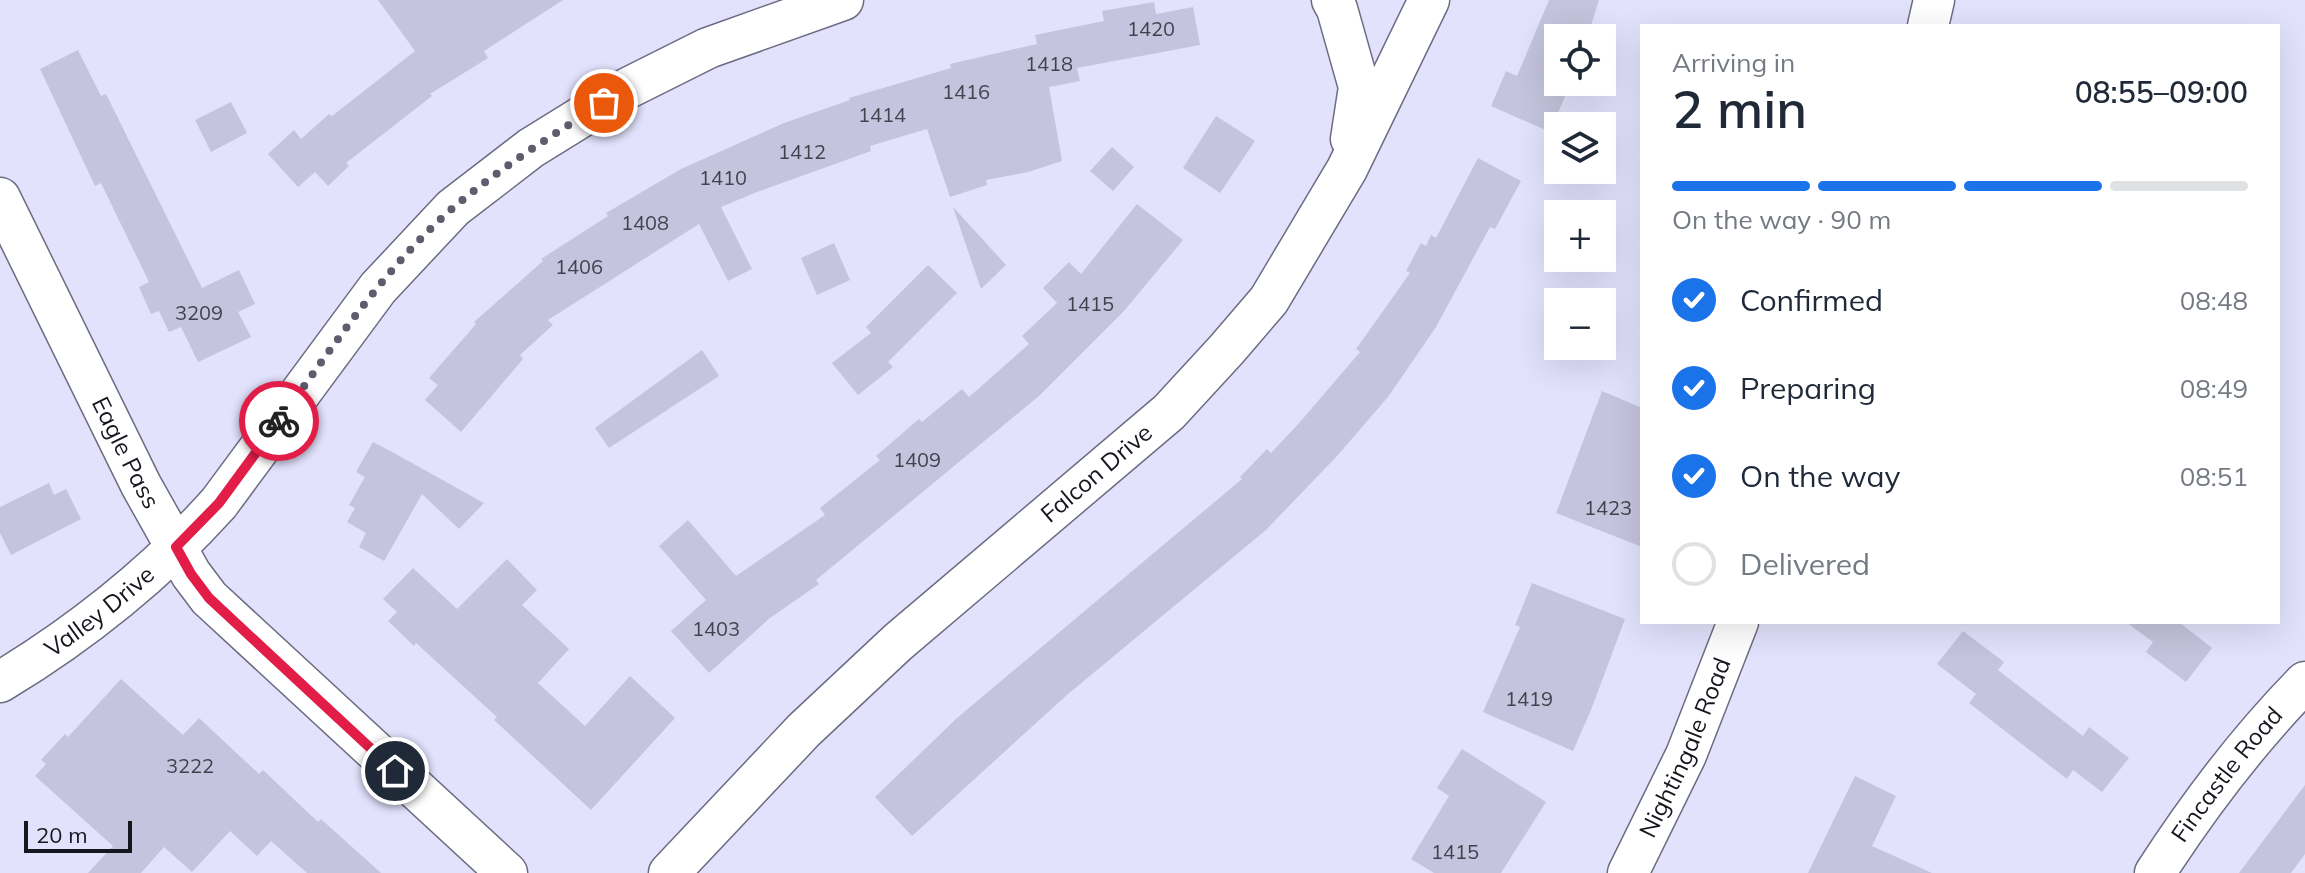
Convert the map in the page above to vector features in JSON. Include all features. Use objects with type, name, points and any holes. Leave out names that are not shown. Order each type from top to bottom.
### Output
[{"type":"street","name":"Valley Drive","points":[[0,682],[35,661],[138,583],[219,503],[378,288],[453,208],[531,148],[628,88],[708,48],[843,0]]},
{"type":"street","points":[[1332,0],[1359,87],[1347,169]]},
{"type":"street","name":"Falcon Drive","points":[[669,873],[804,730],[888,651],[1169,412],[1269,300],[1347,169],[1429,0]]},
{"type":"street","points":[[1928,24],[1934,0]]},
{"type":"street","name":"Eagle Pass","points":[[0,198],[141,485],[191,574],[209,598],[507,873]]},
{"type":"street","name":"Nightingale Road","points":[[1628,873],[1686,755],[1737,624]]},
{"type":"street","name":"Fincastle Road","points":[[2155,873],[2263,725],[2305,682]]},
{"type":"building","points":[[378,0],[563,0],[484,51],[488,58],[430,94],[432,96],[346,163],[349,166],[328,186],[315,172],[298,187],[268,154],[294,130],[301,139],[329,114],[332,116],[415,51]]},
{"type":"building","points":[[1549,0],[1599,0],[1591,24],[1544,24],[1544,96],[1565,96],[1558,112],[1544,112],[1544,129],[1491,106],[1506,71],[1517,76]]},
{"type":"building","points":[[1154,2],[1156,14],[1193,7],[1200,45],[1077,68],[1080,81],[1049,87],[1062,161],[1028,172],[986,180],[987,185],[950,197],[927,129],[870,146],[871,151],[721,207],[752,269],[728,281],[699,224],[548,320],[553,325],[520,355],[523,359],[461,432],[425,400],[438,385],[429,378],[476,324],[474,322],[543,261],[541,259],[608,216],[606,213],[681,169],[849,98],[951,68],[950,64],[1037,44],[1035,35],[1104,21],[1102,11]]},
{"type":"building","points":[[78,50],[101,96],[106,94],[202,288],[239,270],[255,304],[238,312],[251,337],[198,362],[181,327],[169,332],[159,311],[151,314],[139,287],[149,282],[101,183],[95,186],[40,69]]},
{"type":"building","points":[[231,102],[247,133],[211,152],[195,120]]},
{"type":"building","points":[[1216,116],[1255,141],[1220,193],[1183,168]]},
{"type":"building","points":[[1112,147],[1134,167],[1113,191],[1090,171]]},
{"type":"building","points":[[1478,158],[1521,181],[1495,229],[1490,227],[1436,327],[1388,397],[1266,530],[1068,694],[912,836],[875,797],[957,718],[1242,479],[1240,477],[1267,449],[1271,453],[1360,352],[1356,349],[1410,273],[1406,271],[1421,243],[1426,246],[1431,235],[1436,238]]},
{"type":"building","points":[[1137,204],[1183,240],[1124,311],[1039,396],[816,580],[819,584],[770,618],[709,673],[671,631],[706,600],[659,546],[688,520],[736,576],[825,515],[820,508],[880,460],[876,456],[919,419],[922,422],[962,389],[969,397],[1029,344],[1022,336],[1057,303],[1043,288],[1069,262],[1081,274]]},
{"type":"building","points":[[953,207],[1006,265],[981,289]]},
{"type":"building","points":[[834,243],[850,280],[817,295],[801,258]]},
{"type":"building","points":[[928,265],[957,293],[888,362],[893,367],[858,395],[832,363],[871,333],[866,327]]},
{"type":"building","points":[[702,350],[719,376],[609,448],[595,428]]},
{"type":"building","points":[[1602,391],[1640,407],[1640,546],[1556,513]]},
{"type":"building","points":[[373,442],[484,503],[459,529],[422,494],[384,561],[359,547],[366,533],[347,522],[355,508],[349,505],[365,477],[356,472]]},
{"type":"building","points":[[49,483],[54,495],[66,489],[81,519],[11,555],[0,533],[0,507]]},
{"type":"building","points":[[507,559],[537,590],[522,605],[569,649],[538,683],[585,726],[630,676],[675,718],[591,810],[494,720],[497,717],[388,621],[397,612],[383,599],[413,568],[457,609]]},
{"type":"building","points":[[1532,583],[1625,619],[1573,751],[1483,712],[1520,627],[1515,625]]},
{"type":"building","points":[[2129,624],[2182,624],[2212,648],[2186,682],[2146,652],[2153,642]]},
{"type":"building","points":[[1963,631],[2004,662],[1998,670],[2083,736],[2089,727],[2129,758],[2102,792],[2073,770],[2067,779],[1969,703],[1976,694],[1937,664]]},
{"type":"building","points":[[121,679],[183,735],[199,718],[259,774],[263,770],[318,822],[321,819],[381,873],[307,873],[271,841],[257,856],[230,831],[192,872],[164,847],[141,873],[88,873],[113,846],[35,776],[46,764],[41,760],[65,734],[68,737]]},
{"type":"building","points":[[1462,749],[1546,802],[1501,873],[1434,873],[1411,859],[1449,796],[1437,788]]},
{"type":"building","points":[[1855,776],[1896,796],[1872,846],[1932,873],[1808,873]]},
{"type":"building","points":[[2305,785],[2305,854],[2291,873],[2239,873]]},
{"type":"way so far","points":[[279,421],[378,288],[453,208],[531,148],[604,103]]},
{"type":"route","points":[[279,421],[219,503],[176,547],[209,598],[395,771]]}]
